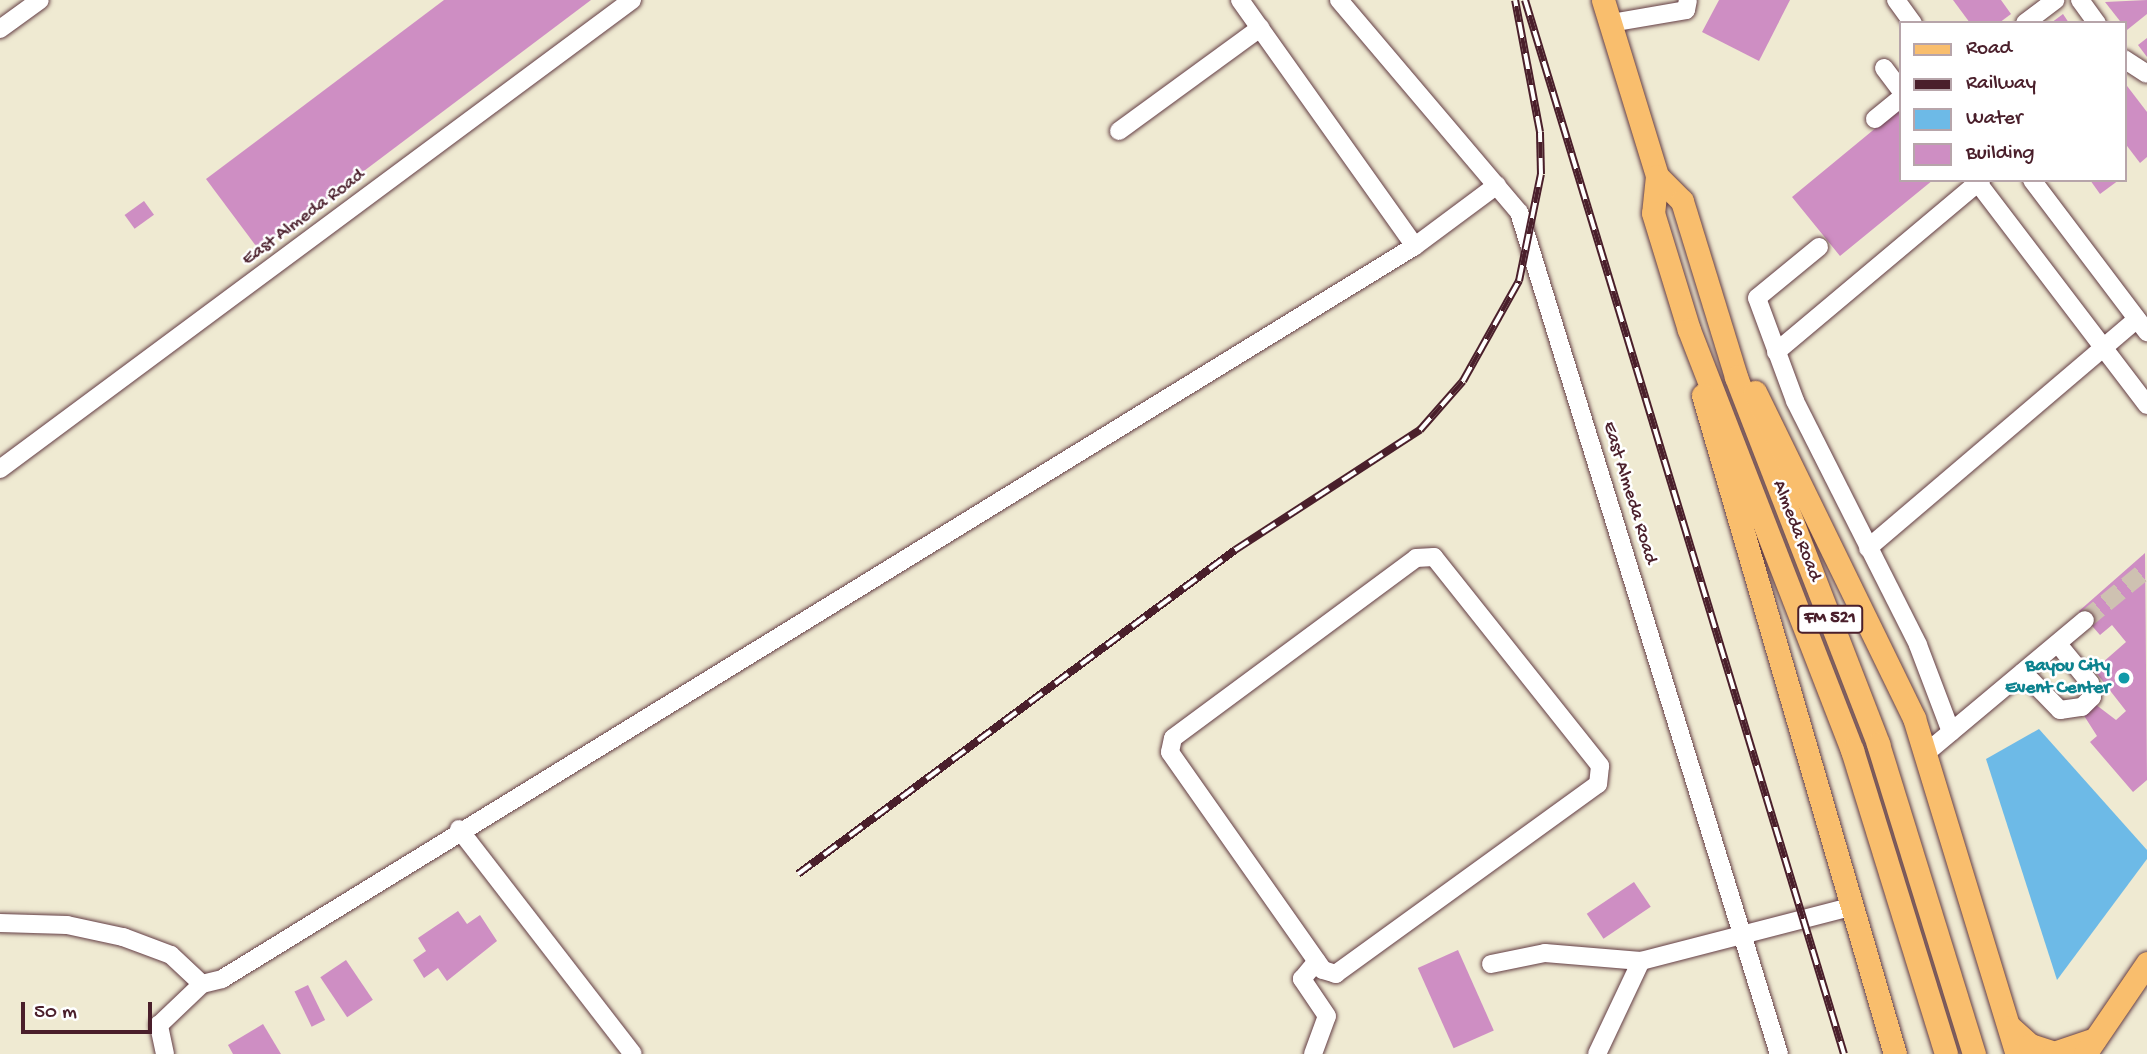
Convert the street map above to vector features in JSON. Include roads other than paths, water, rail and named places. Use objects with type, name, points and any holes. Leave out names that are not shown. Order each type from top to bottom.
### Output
[{"type":"main road","name":"Almeda Road","points":[[1604,0],[1657,176],[1653,213],[1689,330],[1848,738],[1946,1054]]},
{"type":"main road","name":"Almeda Road","points":[[1657,176],[1682,201],[1711,304],[1874,733],[1974,1054]]},
{"type":"main road","points":[[1711,304],[1889,660],[1926,753],[2017,1054]]},
{"type":"main road","points":[[1689,330],[1711,433],[1854,906],[1895,1054]]},
{"type":"main road","points":[[2008,1025],[2029,1045],[2054,1053],[2090,1047],[2147,963]]},
{"type":"main road","points":[[2000,1054],[2008,1025]]},
{"type":"street","points":[[0,29],[40,0]]},
{"type":"street","name":"East Almeda Road","points":[[0,469],[632,0]]},
{"type":"street","points":[[1240,0],[1415,246]]},
{"type":"street","name":"East Almeda Road","points":[[1339,0],[1519,212],[1530,240],[1779,1054]]},
{"type":"street","points":[[1611,23],[1686,10],[1688,0]]},
{"type":"street","points":[[1896,0],[1912,21]]},
{"type":"street","points":[[2028,21],[2055,0]]},
{"type":"street","points":[[2080,0],[2096,21]]},
{"type":"street","points":[[1119,131],[1260,28]]},
{"type":"street","points":[[2126,60],[2144,74]]},
{"type":"street","points":[[1884,68],[1898,86]]},
{"type":"street","points":[[1875,119],[1898,101]]},
{"type":"street","points":[[1776,352],[1979,182]]},
{"type":"street","points":[[1981,182],[2147,405]]},
{"type":"street","points":[[1868,548],[2102,346],[2142,326],[2034,182]]},
{"type":"street","points":[[165,1054],[159,1025],[202,984],[222,979],[459,829],[1415,246],[1497,185]]},
{"type":"street","points":[[1819,247],[1757,298],[1776,352],[1819,454],[1918,645],[1951,732]]},
{"type":"street","points":[[1794,468],[1819,454]]},
{"type":"street","points":[[1434,557],[1600,766],[1598,784],[1336,974],[1317,961],[1170,752],[1173,738],[1416,558],[1434,557]]},
{"type":"street","points":[[1926,753],[2085,621]]},
{"type":"street","points":[[2023,672],[2060,710],[2082,707],[2092,697],[2090,683],[2057,643]]},
{"type":"street","points":[[459,829],[633,1054]]},
{"type":"street","points":[[1491,964],[1545,953],[1641,961],[1743,940],[1854,906]]},
{"type":"street","points":[[0,923],[67,925],[123,937],[171,955],[202,984]]},
{"type":"street","points":[[1313,1054],[1327,1016],[1302,979],[1317,961]]},
{"type":"street","points":[[1597,1054],[1641,961]]},
{"type":"water","points":[[2039,729],[2147,850],[2147,859],[2057,980],[1986,759]]},
{"type":"tunnel","points":[[2085,620],[2147,569]]},
{"type":"railway","points":[[798,874],[1235,550],[1420,430],[1463,381],[1519,281],[1541,174],[1540,132],[1515,0]]},
{"type":"railway","points":[[1525,0],[1844,1054]]},
{"type":"place","name":"Bayou City Event Center","points":[[2124,678]]}]
